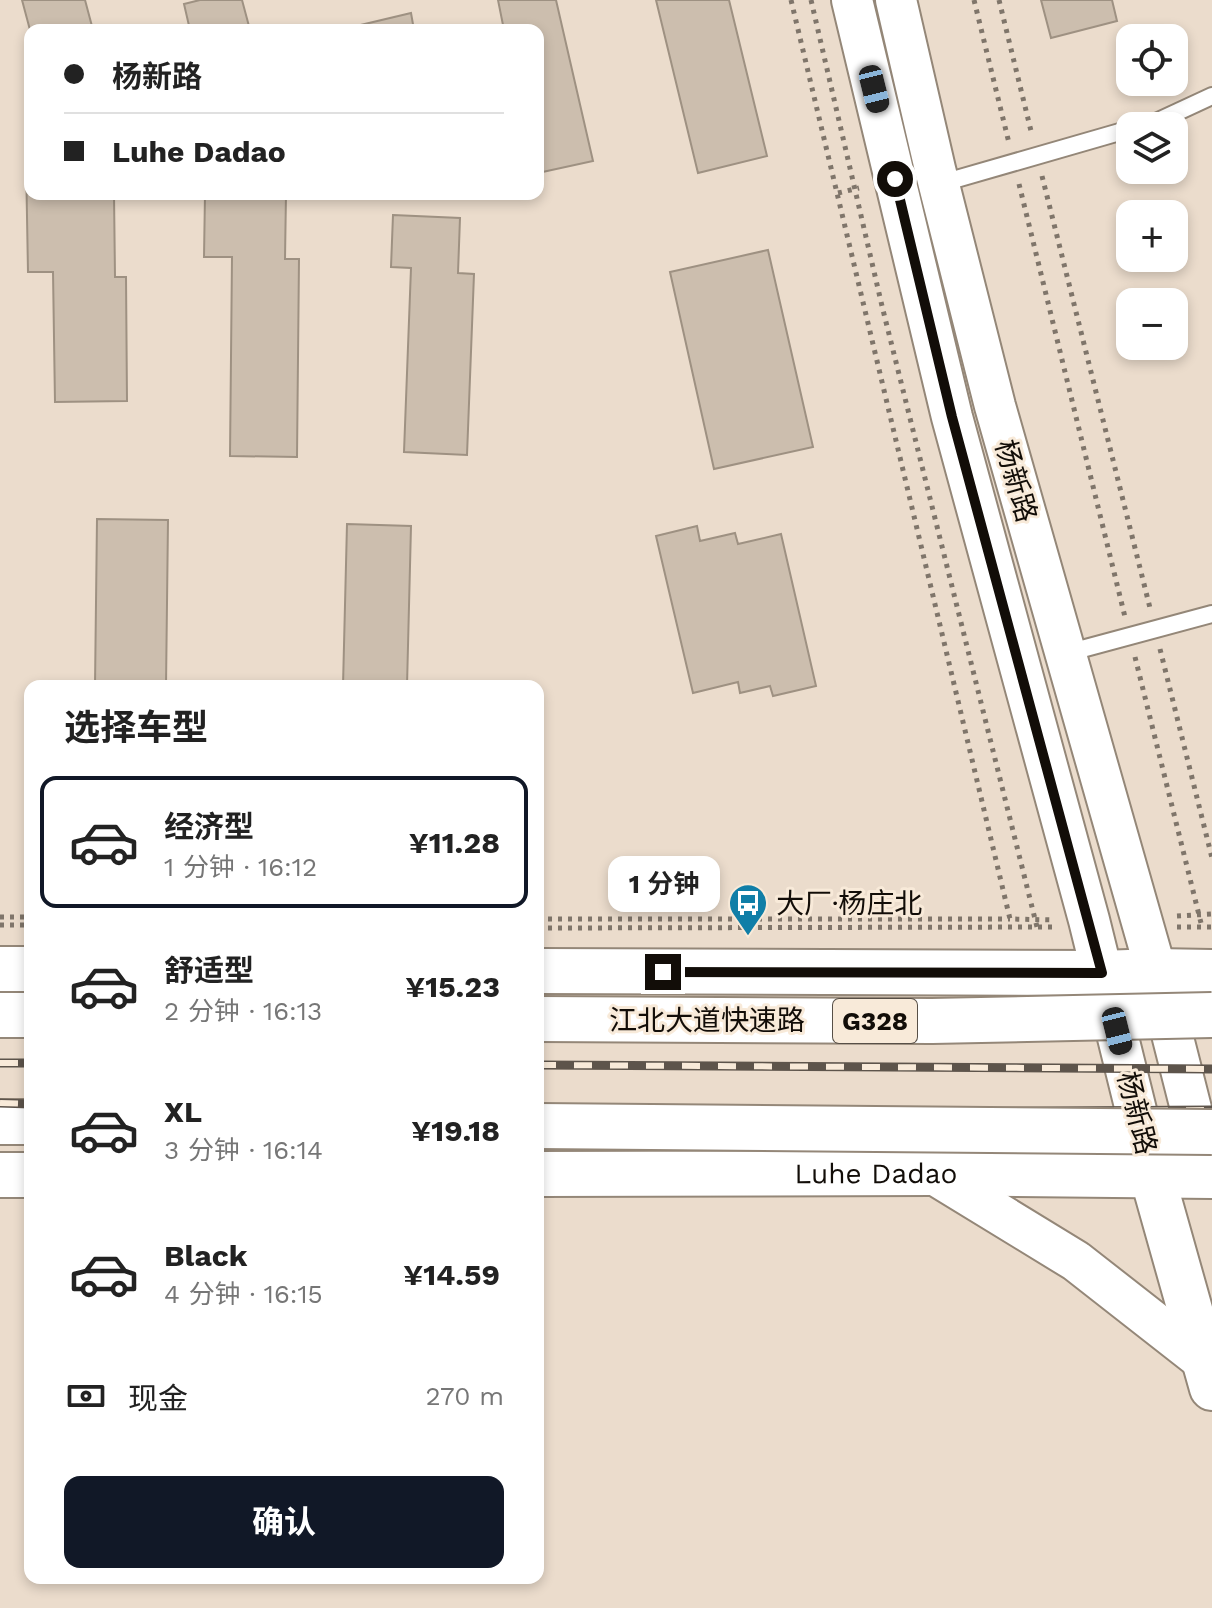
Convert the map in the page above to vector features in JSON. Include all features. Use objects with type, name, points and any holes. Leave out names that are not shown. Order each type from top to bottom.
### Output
[{"type":"main road","points":[[0,969],[24,969]]},
{"type":"main road","name":"G328","points":[[544,971],[1212,972]]},
{"type":"main road","points":[[0,1015],[24,1015]]},
{"type":"main road","name":"江北大道快速路","points":[[544,1019],[932,1021],[1212,1015]]},
{"type":"main road","points":[[544,1126],[1212,1132]]},
{"type":"main road","name":"Luhe Dadao","points":[[544,1174],[1152,1175],[1211,1181]]},
{"type":"main road","points":[[0,1175],[24,1175]]},
{"type":"main road","name":"杨新路","points":[[1152,1175],[1208,1375]]},
{"type":"street","name":"杨新路","points":[[852,0],[952,417],[1090,924],[1152,1175]]},
{"type":"street","name":"杨新路","points":[[896,0],[995,406],[1156,971],[1211,1181]]},
{"type":"street","points":[[932,1173],[1076,1261],[1208,1375]]},
{"type":"lane","points":[[1178,112],[1212,96]]},
{"type":"lane","points":[[939,184],[1116,133]]},
{"type":"lane","points":[[1065,654],[1212,614]]},
{"type":"path","points":[[791,0],[1010,919]]},
{"type":"path","points":[[811,0],[882,306],[1037,927]]},
{"type":"path","points":[[974,0],[1202,927]]},
{"type":"path","points":[[999,0],[1212,858]]},
{"type":"path","points":[[1142,923],[1212,914]]},
{"type":"path","points":[[0,917],[24,917]]},
{"type":"path","points":[[544,919],[1010,919],[1090,924]]},
{"type":"path","points":[[1142,923],[1212,927]]},
{"type":"path","points":[[544,928],[1037,927],[1090,924]]},
{"type":"path","points":[[0,925],[24,925]]},
{"type":"building","points":[[22,0],[85,0],[91,24],[28,24]]},
{"type":"building","points":[[200,0],[242,0],[248,24],[189,24],[184,4]]},
{"type":"building","points":[[498,0],[556,0],[593,161],[544,172],[544,24],[503,24]]},
{"type":"building","points":[[656,0],[729,0],[767,156],[698,173]]},
{"type":"building","points":[[1041,0],[1112,0],[1117,21],[1051,38]]},
{"type":"building","points":[[411,13],[413,24],[365,24]]},
{"type":"building","points":[[27,200],[114,200],[115,277],[126,277],[127,401],[55,402],[53,272],[28,272]]},
{"type":"building","points":[[205,200],[286,200],[285,259],[299,259],[297,457],[230,456],[232,257],[204,257]]},
{"type":"building","points":[[393,215],[460,218],[458,273],[474,274],[467,455],[404,452],[411,268],[391,267]]},
{"type":"building","points":[[768,250],[813,447],[714,469],[670,272]]},
{"type":"building","points":[[97,519],[168,520],[166,680],[95,680]]},
{"type":"building","points":[[347,524],[411,526],[407,680],[343,680]]},
{"type":"building","points":[[697,526],[700,541],[735,533],[738,544],[781,534],[816,686],[773,696],[770,686],[740,693],[738,682],[693,693],[656,536]]},
{"type":"railway","points":[[0,1063],[24,1063]]},
{"type":"railway","points":[[544,1065],[1212,1069]]},
{"type":"railway","points":[[0,1103],[24,1104]]},
{"type":"railway","points":[[544,1109],[885,1112],[1212,1110]]},
{"type":"place","name":"大厂·杨庄北","points":[[748,937]]},
{"type":"route","points":[[663,972],[1102,973],[952,417],[895,179]]}]
